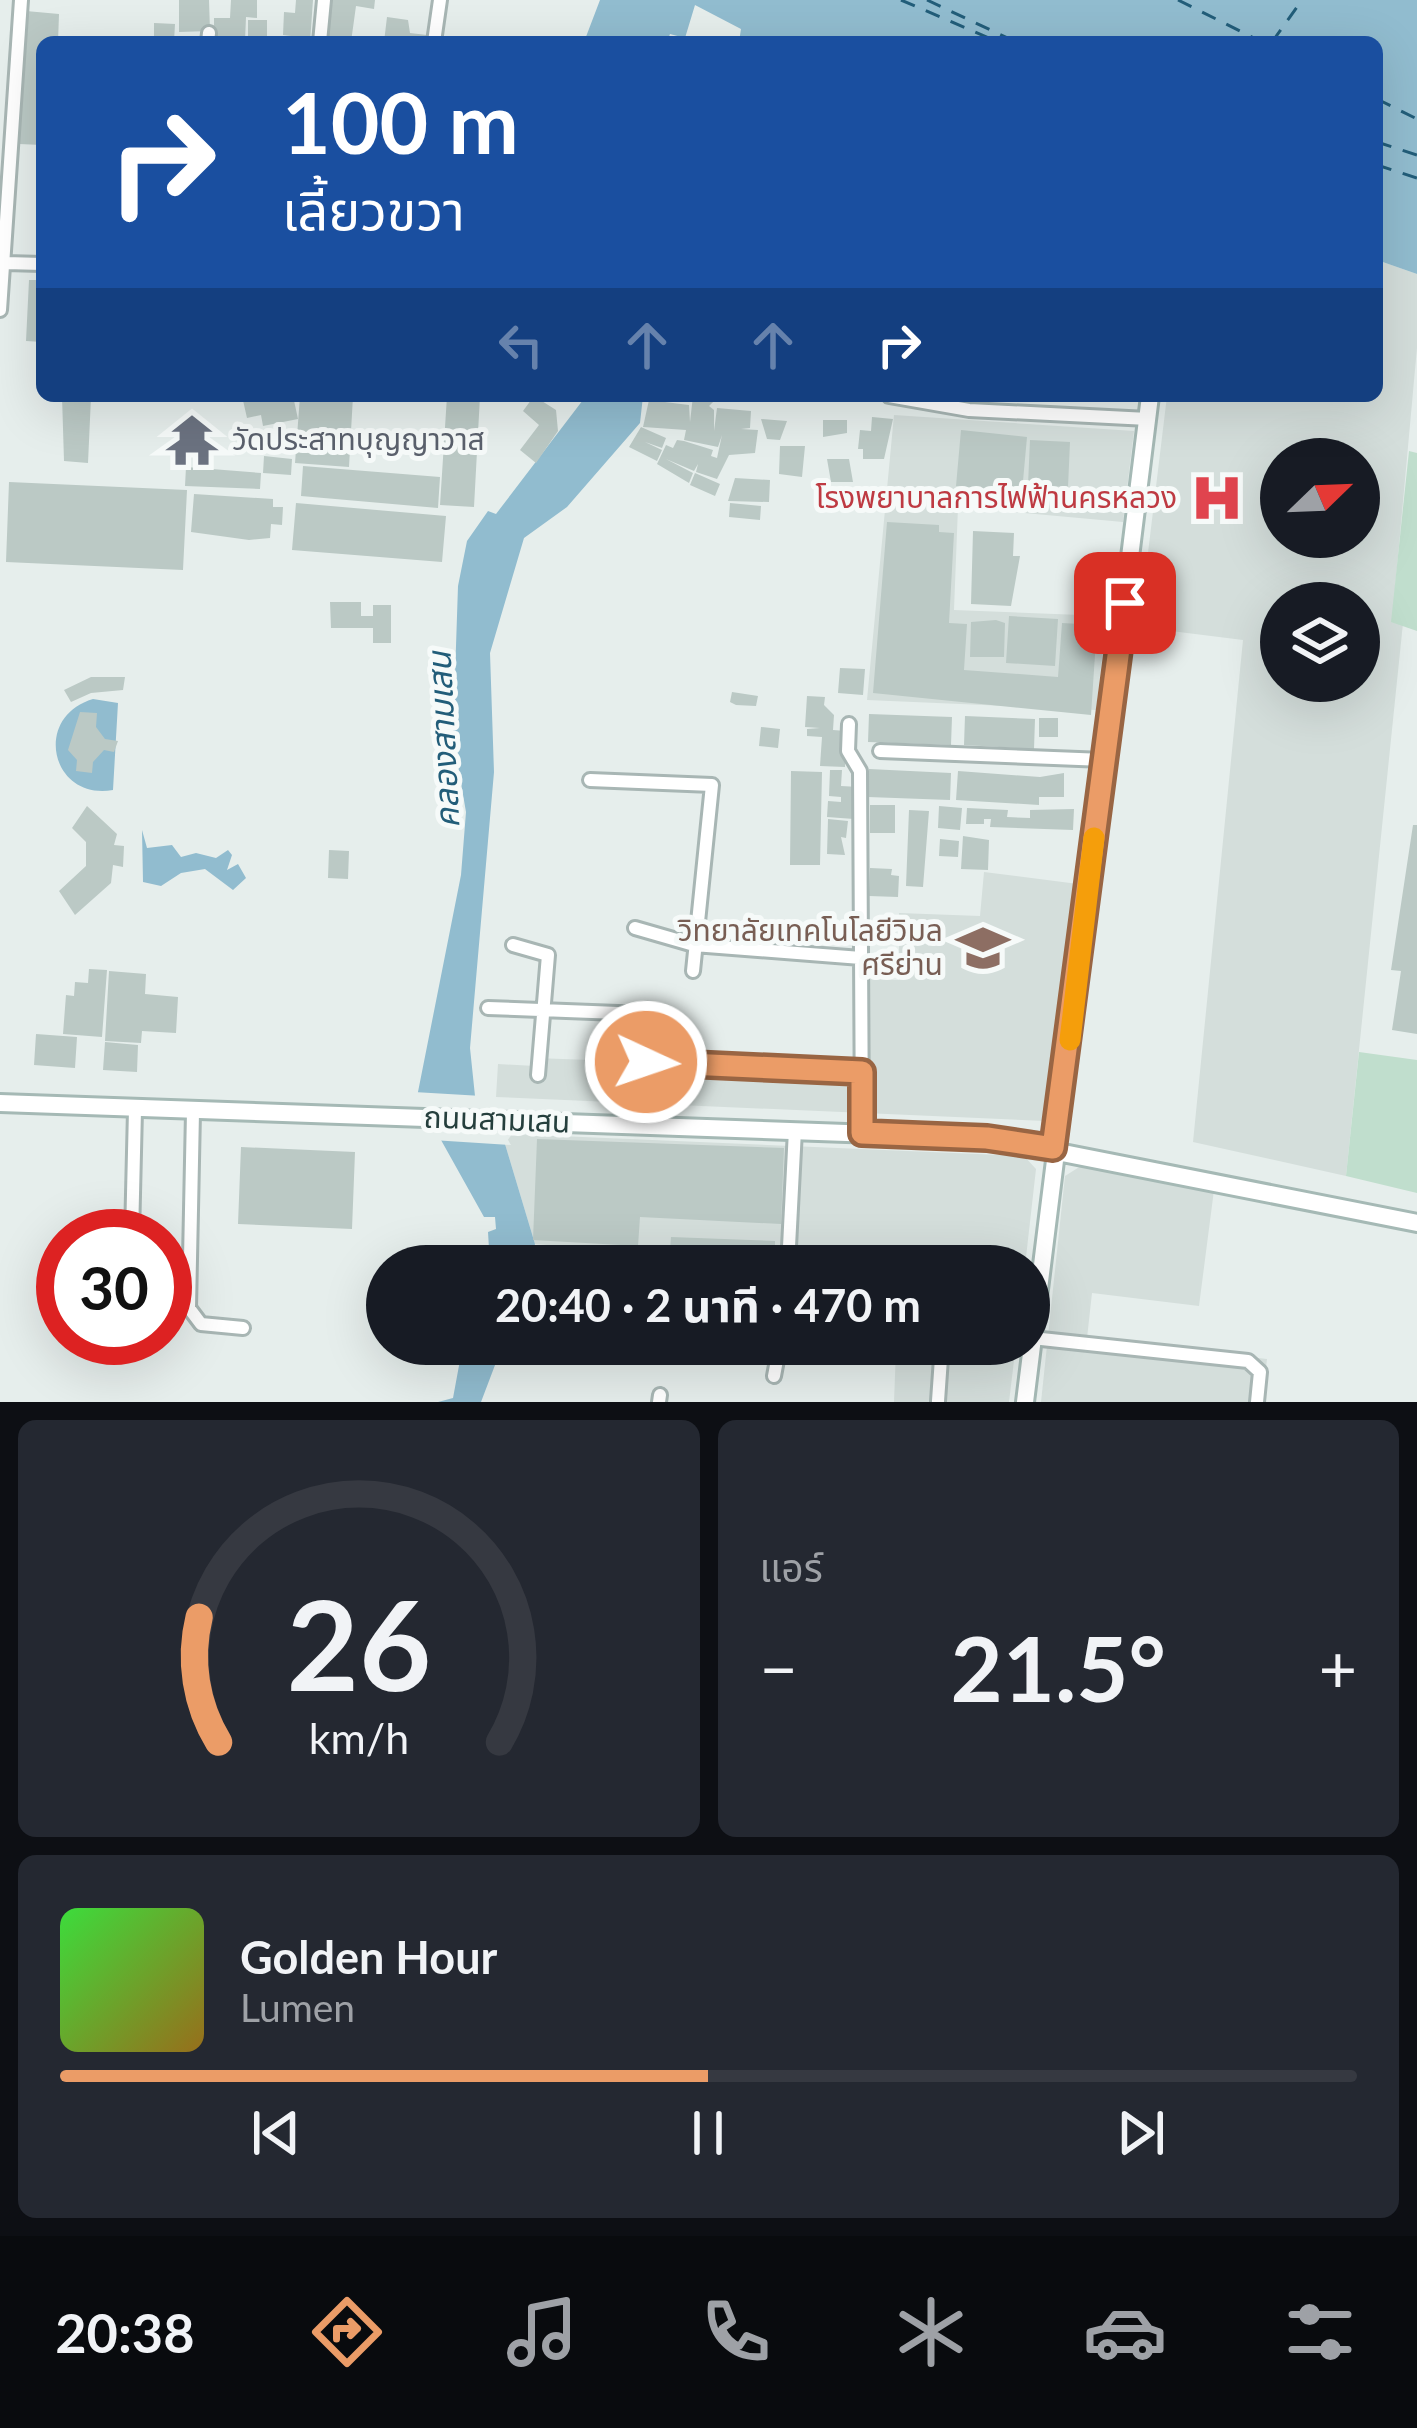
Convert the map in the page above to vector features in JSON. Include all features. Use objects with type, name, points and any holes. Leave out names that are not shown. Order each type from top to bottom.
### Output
[{"type":"main road","points":[[1039,1245],[1149,402]]},
{"type":"main road","name":"ถนนสามเสน","points":[[0,1103],[987,1138],[1417,1223]]},
{"type":"main road","points":[[1025,1402],[1029,1365]]},
{"type":"street","points":[[0,310],[21,0]]},
{"type":"street","points":[[321,36],[324,0]]},
{"type":"street","points":[[435,36],[440,0]]},
{"type":"street","points":[[5,263],[36,264]]},
{"type":"street","points":[[923,402],[969,410],[1148,419]]},
{"type":"street","points":[[849,724],[848,751],[860,771],[862,1133]]},
{"type":"street","points":[[880,751],[1104,760]]},
{"type":"street","points":[[590,780],[712,785],[693,970]]},
{"type":"street","points":[[635,928],[694,945],[860,958]]},
{"type":"street","points":[[514,945],[548,955],[538,1075]]},
{"type":"street","points":[[488,1008],[644,1014],[650,1023],[643,1124]]},
{"type":"street","points":[[646,1062],[862,1072]]},
{"type":"street","points":[[133,1209],[135,1110]]},
{"type":"street","points":[[193,1112],[189,1308],[201,1324],[243,1328]]},
{"type":"street","points":[[789,1245],[795,1130]]},
{"type":"street","points":[[1050,1340],[1248,1361],[1260,1372],[1257,1402]]},
{"type":"street","points":[[774,1376],[776,1365]]},
{"type":"street","points":[[938,1401],[941,1365]]},
{"type":"shaded area","points":[[1383,262],[1417,274],[1417,348],[1392,622],[1403,623],[1346,1176],[1193,1142],[1243,640],[1139,627],[1166,402],[1383,402]]},
{"type":"shaded area","points":[[894,415],[1134,431],[1123,522],[958,507],[954,610],[1107,616],[1096,710],[867,700]]},
{"type":"shaded area","points":[[984,872],[1078,884],[1046,1121],[496,1097],[498,1064],[535,1066],[535,1058],[867,1070],[865,979],[899,980],[899,913],[980,916]]},
{"type":"shaded area","points":[[512,1134],[1024,1156],[1036,1169],[1027,1245],[535,1244],[505,1144]]},
{"type":"shaded area","points":[[1084,1164],[1214,1190],[1199,1306],[1092,1293],[1087,1338],[1267,1359],[1262,1402],[1041,1402],[1045,1365],[1050,1365],[1050,1317],[1065,1176]]},
{"type":"shaded area","points":[[895,1365],[1013,1365],[1009,1402],[894,1402]]},
{"type":"green space","points":[[1409,451],[1417,453],[1417,631],[1391,622]]},
{"type":"green space","points":[[1359,1052],[1417,1060],[1417,1193],[1346,1176]]},
{"type":"water","points":[[600,0],[1417,0],[1417,274],[1383,262],[1383,36],[740,36],[741,29],[695,5],[686,36],[586,36]]},
{"type":"water","points":[[581,402],[642,402],[640,423],[567,507],[524,538],[490,653],[494,772],[470,1048],[475,1096],[505,1144],[535,1245],[489,1245],[495,1217],[484,1217],[417,1097],[461,875],[466,812],[453,736],[458,586],[467,541],[488,511],[496,514]]},
{"type":"water","points":[[93,699],[118,703],[113,790],[92,790],[75,783],[63,771],[57,755],[62,722]]},
{"type":"water","points":[[142,830],[147,848],[172,845],[181,857],[196,853],[216,858],[228,850],[232,855],[227,870],[238,864],[246,878],[233,890],[205,869],[181,873],[161,886],[143,882]]},
{"type":"water","points":[[459,1365],[495,1365],[481,1402],[438,1402],[453,1398]]},
{"type":"pier","points":[[414,1092],[482,1096],[511,1145],[432,1140],[413,1104]]},
{"type":"building","points":[[179,0],[209,0],[210,31],[179,32]]},
{"type":"building","points":[[231,0],[257,0],[257,18],[246,17],[245,36],[214,36],[214,18],[230,18]]},
{"type":"building","points":[[296,0],[313,0],[310,36],[283,35],[284,12],[295,13]]},
{"type":"building","points":[[331,0],[375,0],[374,9],[356,6],[352,36],[326,36]]},
{"type":"building","points":[[26,11],[59,14],[58,36],[36,36],[36,145],[19,144]]},
{"type":"building","points":[[387,17],[408,20],[410,33],[427,35],[427,36],[385,36]]},
{"type":"building","points":[[248,20],[267,20],[267,36],[248,36]]},
{"type":"building","points":[[154,23],[175,24],[174,36],[154,36]]},
{"type":"building","points":[[29,280],[36,280],[36,342],[26,341]]},
{"type":"building","points":[[62,402],[91,402],[88,463],[64,461]]},
{"type":"building","points":[[243,402],[294,402],[298,419],[263,426],[261,415],[247,418]]},
{"type":"building","points":[[300,402],[353,402],[349,467],[295,463]]},
{"type":"building","points":[[447,402],[480,402],[474,507],[440,505]]},
{"type":"building","points":[[530,402],[543,402],[556,410],[558,431],[536,463],[520,450],[539,425],[523,411]]},
{"type":"building","points":[[649,402],[689,405],[690,422],[692,402],[713,402],[709,406],[714,410],[714,431],[717,408],[751,411],[750,428],[741,429],[758,430],[755,453],[729,455],[717,479],[696,472],[698,464],[694,471],[666,459],[693,473],[689,483],[657,464],[666,445],[673,448],[677,440],[684,441],[713,450],[711,456],[717,458],[722,435],[718,447],[684,440],[686,430],[643,427]]},
{"type":"building","points":[[872,417],[893,419],[884,459],[863,459],[863,449],[858,449],[860,430],[871,431]]},
{"type":"building","points":[[761,419],[787,421],[780,440],[767,439]]},
{"type":"building","points":[[823,420],[847,420],[847,433],[823,437]]},
{"type":"building","points":[[641,427],[666,438],[662,448],[645,442],[662,450],[657,461],[629,447]]},
{"type":"building","points":[[961,430],[1027,437],[1022,492],[956,486]]},
{"type":"building","points":[[1030,440],[1070,442],[1068,487],[1028,485]]},
{"type":"building","points":[[780,446],[805,446],[802,477],[779,474]]},
{"type":"building","points":[[264,456],[292,459],[291,475],[263,473]]},
{"type":"building","points":[[827,459],[849,459],[853,482],[831,482]]},
{"type":"building","points":[[303,466],[440,477],[438,508],[301,496]]},
{"type":"building","points":[[186,467],[261,473],[260,489],[185,486]]},
{"type":"building","points":[[695,473],[720,484],[715,496],[690,485]]},
{"type":"building","points":[[735,478],[770,480],[769,502],[728,501]]},
{"type":"building","points":[[9,482],[187,490],[183,570],[6,562]]},
{"type":"building","points":[[194,494],[273,499],[273,507],[283,507],[282,525],[271,524],[270,538],[249,540],[191,532]]},
{"type":"building","points":[[296,503],[446,516],[442,562],[292,550]]},
{"type":"building","points":[[730,503],[761,506],[760,520],[729,517]]},
{"type":"building","points":[[887,522],[939,525],[939,532],[954,533],[949,623],[967,624],[964,670],[1058,677],[1062,623],[1097,625],[1091,715],[873,693]]},
{"type":"building","points":[[973,531],[1014,533],[1013,556],[1020,556],[1011,606],[971,604]]},
{"type":"building","points":[[330,602],[361,602],[361,616],[373,616],[373,605],[391,605],[391,643],[373,643],[373,628],[331,628]]},
{"type":"building","points":[[1009,616],[1058,619],[1055,666],[1006,663]]},
{"type":"building","points":[[971,622],[1005,623],[1004,657],[970,657]]},
{"type":"building","points":[[840,668],[865,669],[863,695],[838,693]]},
{"type":"building","points":[[91,677],[125,677],[123,690],[91,693],[71,702],[64,690]]},
{"type":"building","points":[[732,692],[758,696],[756,706],[730,702]]},
{"type":"building","points":[[807,696],[825,697],[824,705],[834,715],[833,730],[846,731],[845,767],[820,766],[822,737],[807,736],[807,729],[820,728],[805,727]]},
{"type":"building","points":[[80,712],[97,713],[96,727],[105,739],[118,741],[114,752],[104,750],[93,762],[92,773],[76,771],[77,760],[68,750]]},
{"type":"building","points":[[869,714],[952,717],[951,745],[868,742]]},
{"type":"building","points":[[965,716],[1035,719],[1034,749],[964,745]]},
{"type":"building","points":[[1039,718],[1058,718],[1058,737],[1039,737]]},
{"type":"building","points":[[761,727],[780,729],[778,748],[759,746]]},
{"type":"building","points":[[869,769],[951,773],[950,800],[868,797]]},
{"type":"building","points":[[830,770],[842,770],[841,786],[859,787],[854,819],[827,817],[828,801],[841,802],[841,797],[829,796]]},
{"type":"building","points":[[791,771],[822,772],[820,865],[790,865]]},
{"type":"building","points":[[958,771],[1040,777],[1064,773],[1064,797],[1039,797],[1039,805],[956,800]]},
{"type":"building","points":[[870,805],[895,805],[895,833],[870,833]]},
{"type":"building","points":[[87,806],[117,834],[114,845],[124,846],[123,867],[113,865],[111,883],[75,915],[59,891],[86,866],[86,842],[72,828]]},
{"type":"building","points":[[939,806],[962,808],[960,830],[938,828]]},
{"type":"building","points":[[967,808],[1008,810],[1007,817],[1030,818],[1030,810],[1074,809],[1073,830],[990,827],[991,819],[966,824]]},
{"type":"building","points":[[909,810],[929,811],[923,887],[906,886]]},
{"type":"building","points":[[828,819],[848,821],[846,838],[841,837],[845,855],[827,854]]},
{"type":"building","points":[[1413,825],[1417,825],[1417,1034],[1392,1030],[1401,971],[1391,970]]},
{"type":"building","points":[[963,836],[989,840],[988,870],[961,869]]},
{"type":"building","points":[[940,839],[959,841],[958,857],[939,856]]},
{"type":"building","points":[[329,850],[349,851],[348,879],[328,878]]},
{"type":"building","points":[[870,868],[892,869],[891,875],[899,876],[898,897],[869,896]]},
{"type":"building","points":[[89,969],[107,970],[102,1037],[63,1034],[66,995],[74,996],[75,982],[88,983]]},
{"type":"building","points":[[109,971],[146,974],[145,994],[178,997],[176,1033],[142,1031],[141,1043],[105,1041]]},
{"type":"building","points":[[36,1034],[77,1037],[75,1068],[34,1065]]},
{"type":"building","points":[[105,1042],[138,1045],[137,1072],[103,1070]]},
{"type":"building","points":[[537,1139],[784,1148],[781,1224],[640,1217],[638,1245],[533,1240]]},
{"type":"building","points":[[241,1147],[355,1152],[352,1229],[238,1224]]},
{"type":"building","points":[[671,1237],[775,1241],[775,1245],[670,1245]]},
{"type":"ferry route","points":[[901,0],[984,36]]},
{"type":"ferry route","points":[[927,0],[1003,36]]},
{"type":"ferry route","points":[[1178,0],[1250,36]]},
{"type":"ferry route","points":[[1276,36],[1302,0]]},
{"type":"ferry route","points":[[1383,102],[1417,119]]},
{"type":"ferry route","points":[[1383,144],[1417,155]]},
{"type":"ferry route","points":[[1383,167],[1417,178]]},
{"type":"slow traffic","points":[[1070,1040],[1094,838]]},
{"type":"place","name":"วัดประสาทบุญญาวาส","points":[[192,440]]},
{"type":"place","name":"โรงพยาบาลการไฟฟ้านครหลวง","points":[[1217,498]]},
{"type":"place","name":"วิทยาลัยเทคโนโลยีวิมล ศรีย่าน","points":[[983,948]]},
{"type":"route","points":[[646,1062],[862,1072],[862,1133],[987,1138],[1053,1148],[1125,603]]},
{"type":"water label","name":"คลองสามเสน","points":[[443,740]]}]
